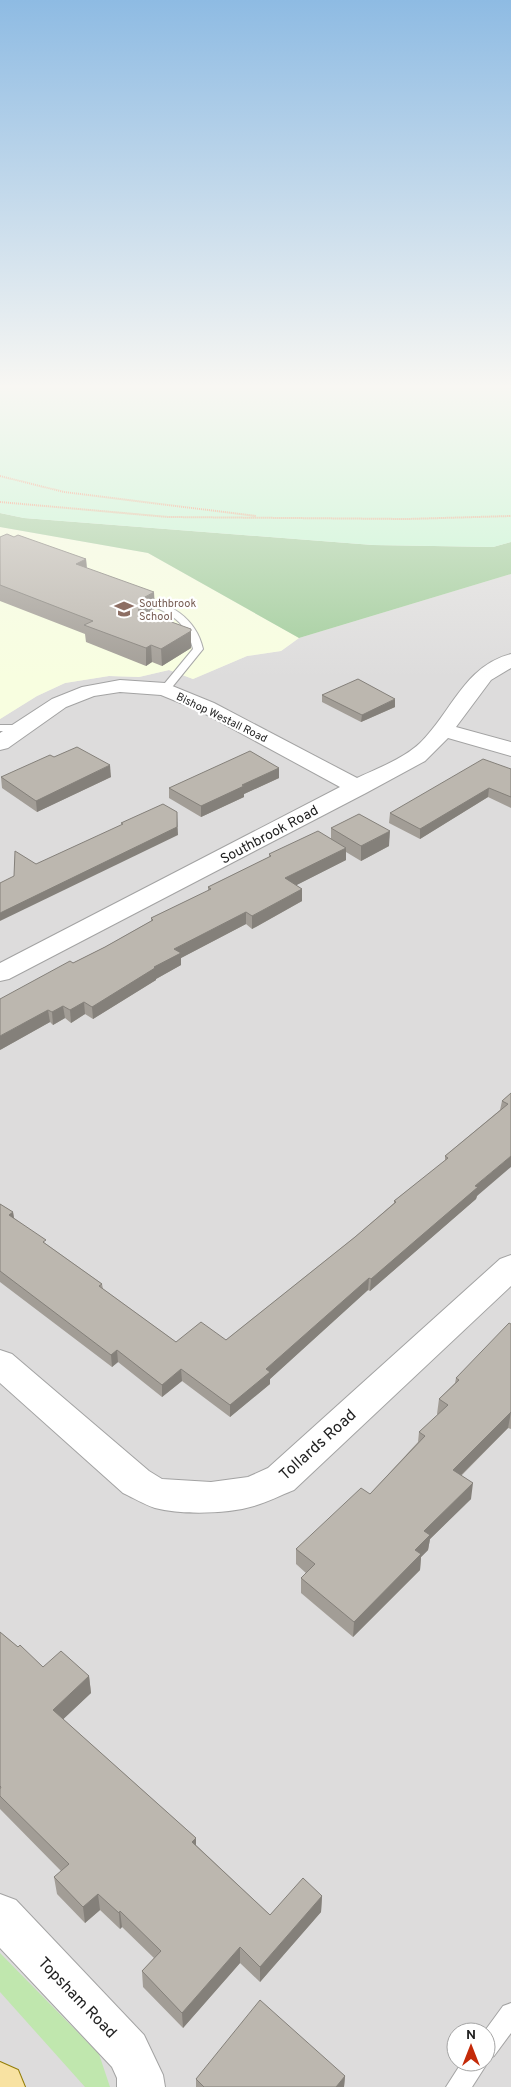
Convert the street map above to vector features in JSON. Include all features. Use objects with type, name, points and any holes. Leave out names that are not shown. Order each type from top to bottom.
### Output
[{"type":"street","name":"Southbrook Road","points":[[0,973],[417,756],[443,730],[486,674],[511,660]]},
{"type":"street","name":"Bishop Westall Road","points":[[0,743],[59,703],[89,691],[120,686],[165,689],[207,707],[358,788]]},
{"type":"street","points":[[443,730],[511,749]]},
{"type":"street","name":"Tollards Road","points":[[0,1363],[136,1482],[156,1494],[210,1497],[252,1492],[282,1479],[511,1267]]},
{"type":"street","name":"Topsham Road","points":[[0,1916],[128,2051],[140,2075],[141,2087]]},
{"type":"lane","points":[[126,593],[167,609],[187,623],[197,638],[198,650],[165,689]]},
{"type":"lane","points":[[0,728],[22,728]]},
{"type":"lane","points":[[496,2034],[511,2014]]},
{"type":"lane","points":[[458,2087],[469,2072]]},
{"type":"path","points":[[30,483],[64,492],[272,518]]},
{"type":"path","points":[[0,502],[168,517],[407,519],[511,516]]},
{"type":"shaded area","name":"Southbrook School","points":[[0,527],[148,553],[299,638],[281,651],[247,656],[193,679],[169,670],[139,677],[109,676],[65,683],[37,696],[0,719]]},
{"type":"shaded area","points":[[511,574],[511,2087],[0,2087],[0,719],[37,696],[65,683],[109,676],[139,677],[169,670],[193,679],[247,656],[281,651],[299,638]]},
{"type":"green space","points":[[0,483],[511,483],[511,542],[493,547],[373,545],[24,518],[0,513]]},
{"type":"green space","points":[[0,513],[24,518],[373,545],[493,547],[511,542],[511,574],[299,638],[148,553],[0,527]]},
{"type":"green space","points":[[0,1953],[99,2054],[110,2087],[85,2087],[0,1992]]},
{"type":"building","points":[[7,534],[14,537],[18,535],[86,559],[76,564],[154,592],[145,597],[154,601],[138,610],[191,629],[191,631],[161,649],[151,645],[146,648],[84,625],[93,621],[0,585],[0,537]]},
{"type":"building","points":[[358,679],[395,699],[362,715],[322,695]]},
{"type":"building","points":[[77,747],[110,765],[36,801],[1,777],[50,755],[54,757]]},
{"type":"building","points":[[250,751],[279,768],[201,806],[169,788]]},
{"type":"building","points":[[483,759],[511,769],[511,797],[489,788],[420,829],[390,813]]},
{"type":"building","points":[[163,804],[177,812],[177,827],[0,913],[0,883],[14,876],[15,851],[36,864]]},
{"type":"building","points":[[359,814],[390,831],[361,846],[331,828]]},
{"type":"building","points":[[318,831],[346,848],[285,878],[302,889],[252,916],[246,912],[174,949],[181,953],[154,967],[92,1007],[84,1002],[70,1010],[63,1006],[52,1012],[48,1010],[0,1036],[0,999],[70,961],[73,963],[105,947],[153,920],[151,918],[211,889],[208,887],[271,856],[269,854]]},
{"type":"building","points":[[511,1093],[511,1156],[475,1186],[478,1187],[371,1279],[369,1278],[266,1369],[270,1372],[230,1405],[181,1369],[162,1385],[117,1350],[111,1355],[0,1271],[0,1204],[13,1212],[9,1215],[46,1240],[43,1242],[102,1284],[99,1286],[176,1342],[201,1322],[226,1340],[355,1237],[396,1202],[394,1201],[448,1158],[445,1156],[508,1104],[502,1101]]},
{"type":"building","points":[[509,1323],[511,1324],[511,1412],[453,1470],[473,1483],[424,1531],[430,1535],[415,1550],[421,1554],[354,1622],[301,1578],[315,1564],[296,1549],[361,1488],[370,1494],[425,1436],[419,1432],[448,1405],[439,1399],[459,1380],[456,1378]]},
{"type":"building","points":[[0,1632],[18,1647],[20,1645],[43,1667],[61,1651],[89,1676],[53,1710],[196,1838],[192,1842],[270,1915],[303,1878],[322,1896],[260,1967],[240,1947],[182,2013],[142,1971],[161,1951],[120,1911],[119,1913],[98,1894],[83,1907],[54,1877],[69,1864],[0,1796]]},
{"type":"building","points":[[260,2000],[345,2076],[336,2087],[204,2087],[196,2079]]},
{"type":"place","name":"Southbrook School","points":[[124,609]]}]
